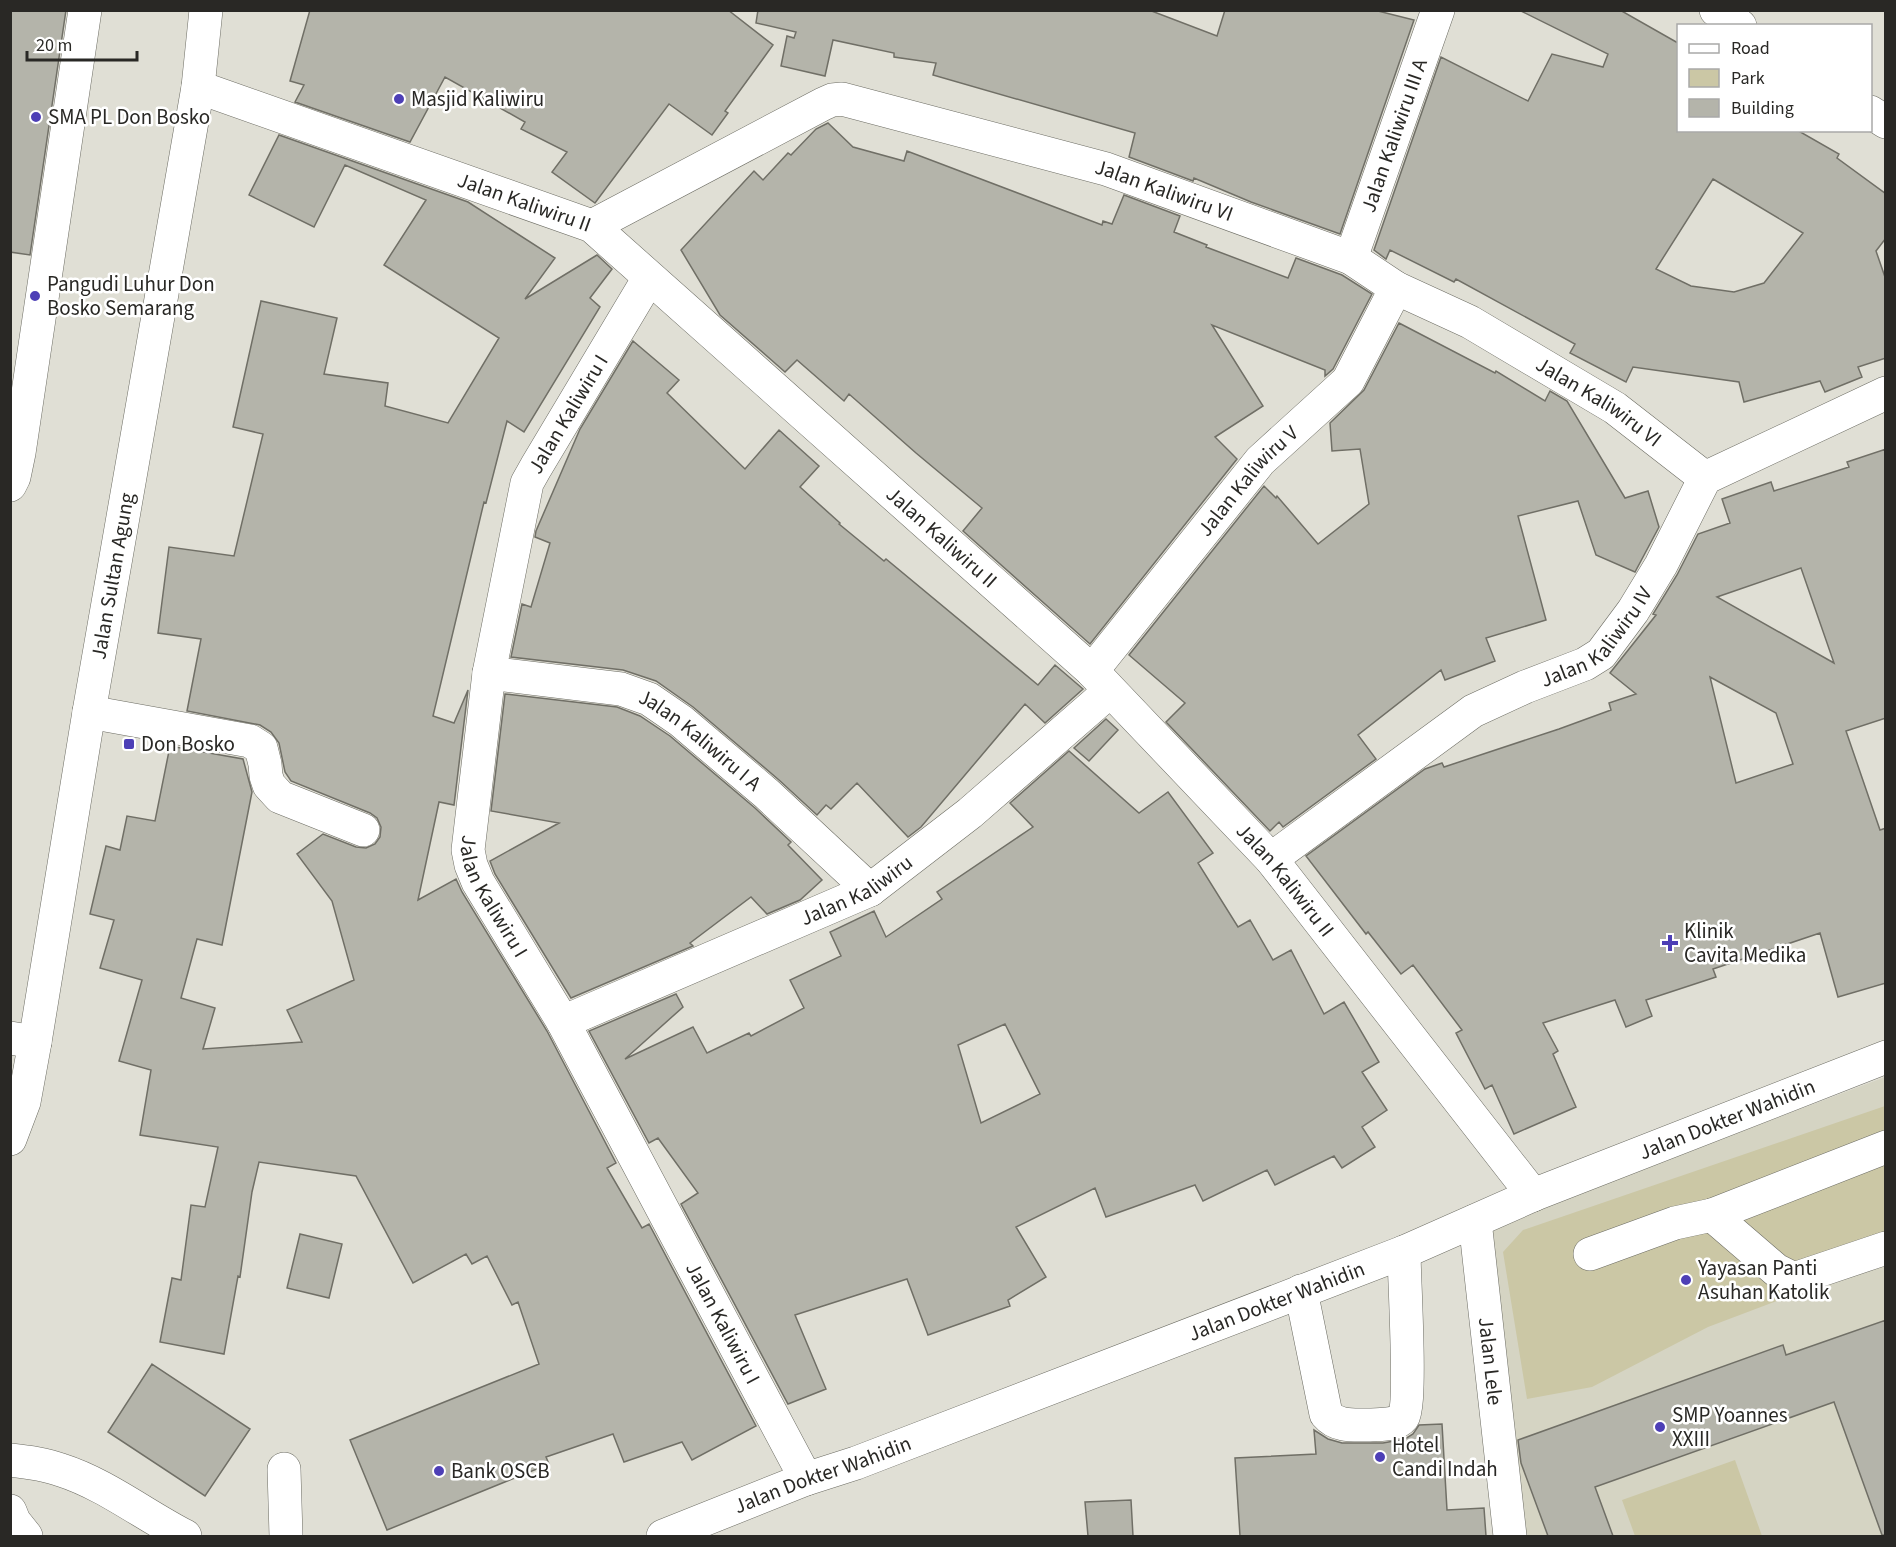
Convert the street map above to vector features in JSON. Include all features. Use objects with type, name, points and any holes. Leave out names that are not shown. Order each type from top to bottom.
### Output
[{"type":"main road","points":[[10,485],[19,453],[85,10]]},
{"type":"main road","name":"Jalan Sultan Agung","points":[[10,1139],[24,1102],[23,1040],[88,712],[198,87],[206,10]]},
{"type":"main road","name":"Jalan Kaliwiru III A","points":[[1351,258],[1438,10]]},
{"type":"main road","points":[[1716,10],[1737,24]]},
{"type":"main road","name":"Jalan Kaliwiru II","points":[[198,87],[592,226],[1101,681],[1271,859],[1533,1195]]},
{"type":"main road","name":"Jalan Kaliwiru VI","points":[[592,226],[823,104],[842,99],[1106,169],[1351,258],[1396,288],[1470,321],[1615,408],[1705,478]]},
{"type":"main road","points":[[1872,113],[1886,122]]},
{"type":"main road","name":"Jalan Kaliwiru I","points":[[650,278],[536,466],[528,483],[489,673],[468,850],[478,882],[563,1022],[806,1479]]},
{"type":"main road","name":"Jalan Kaliwiru V","points":[[1101,681],[1260,461],[1348,381],[1396,288]]},
{"type":"main road","points":[[1705,478],[1886,393]]},
{"type":"main road","name":"Jalan Kaliwiru IV","points":[[1271,859],[1473,711],[1525,687],[1585,664],[1601,654],[1633,611],[1661,565],[1705,478]]},
{"type":"main road","name":"Jalan Kaliwiru I A","points":[[489,673],[621,688],[649,699],[681,721],[767,794],[870,890]]},
{"type":"main road","name":"Jalan Kaliwiru","points":[[563,1022],[870,890],[970,813],[1101,681]]},
{"type":"main road","points":[[88,712],[250,741],[261,748],[269,785],[280,797],[363,830]]},
{"type":"main road","name":"Jalan Dokter Wahidin","points":[[663,1536],[806,1479],[867,1458],[1404,1252],[1533,1195],[1886,1057]]},
{"type":"main road","points":[[1590,1254],[1675,1223],[1712,1215],[1886,1147]]},
{"type":"main road","points":[[1712,1215],[1776,1270],[1794,1279],[1886,1248]]},
{"type":"main road","name":"Jalan Lele","points":[[1475,1221],[1510,1536]]},
{"type":"main road","points":[[1301,1291],[1326,1414],[1336,1422],[1346,1425],[1385,1424],[1398,1421],[1403,1418],[1405,1412],[1408,1379],[1404,1252]]},
{"type":"main road","points":[[10,1460],[42,1464],[64,1470],[185,1536]]},
{"type":"main road","points":[[284,1469],[286,1536]]},
{"type":"main road","points":[[10,1511],[14,1521],[26,1536]]},
{"type":"shaded area","name":"Yayasan Panti Asuhan Katolik","points":[[1885,1077],[1885,1536],[1521,1536],[1479,1231]]},
{"type":"green space","points":[[1885,1106],[1885,1265],[1808,1289],[1708,1327],[1592,1387],[1527,1399],[1503,1252],[1523,1230]]},
{"type":"green space","points":[[1735,1460],[1762,1536],[1635,1536],[1622,1500]]},
{"type":"building","name":"SMA PL Don Bosko","points":[[10,10],[66,10],[30,255],[10,252]]},
{"type":"building","points":[[310,10],[728,10],[773,45],[725,111],[728,113],[712,135],[669,104],[595,203],[552,172],[567,152],[521,129],[525,122],[445,77],[410,142],[295,102],[304,85],[290,81]]},
{"type":"building","points":[[758,10],[1149,10],[1217,36],[1225,10],[1374,10],[1414,20],[1340,234],[1251,202],[1194,178],[1193,181],[1129,157],[1135,133],[933,75],[936,63],[894,57],[894,53],[833,40],[825,76],[781,66],[787,36],[794,38],[796,32],[756,23]]},
{"type":"building","points":[[1519,10],[1620,10],[1677,42],[1677,132],[1800,132],[1839,154],[1837,158],[1886,194],[1886,238],[1876,251],[1886,280],[1886,358],[1858,367],[1862,377],[1825,392],[1820,381],[1744,402],[1739,382],[1633,367],[1626,382],[1570,353],[1575,344],[1456,279],[1454,282],[1390,250],[1386,259],[1374,250],[1441,57],[1528,101],[1552,54],[1603,67],[1608,54]],"holes":[[[1713,179],[1803,233],[1764,283],[1734,292],[1691,286],[1656,269]]]},
{"type":"building","points":[[828,123],[853,147],[904,161],[907,151],[1102,225],[1103,221],[1112,224],[1124,195],[1180,216],[1174,232],[1207,245],[1206,247],[1288,278],[1296,258],[1342,275],[1372,294],[1333,369],[1325,376],[1325,370],[1212,325],[1263,406],[1215,437],[1237,459],[1090,644],[963,531],[982,508],[849,394],[844,401],[797,360],[785,372],[720,315],[681,250],[754,171],[763,180],[788,153],[791,155],[816,129]]},
{"type":"building","points":[[279,135],[468,202],[555,258],[525,299],[597,255],[612,269],[590,298],[600,307],[524,432],[507,421],[486,503],[484,502],[433,716],[454,723],[468,690],[454,805],[439,802],[418,900],[456,879],[547,1031],[616,1163],[607,1168],[642,1228],[649,1224],[756,1426],[692,1460],[682,1442],[624,1462],[613,1434],[546,1457],[549,1464],[387,1530],[350,1440],[539,1364],[518,1302],[512,1305],[487,1256],[472,1264],[466,1254],[413,1283],[356,1176],[259,1162],[252,1192],[240,1277],[238,1276],[224,1354],[160,1342],[172,1278],[181,1280],[191,1205],[205,1207],[218,1147],[140,1135],[151,1070],[119,1061],[142,980],[100,968],[114,920],[90,914],[106,846],[120,850],[127,816],[155,821],[170,746],[243,759],[252,792],[222,945],[197,939],[181,998],[215,1008],[203,1049],[302,1042],[287,1010],[354,980],[332,901],[297,854],[323,834],[356,847],[366,848],[375,844],[380,837],[381,827],[377,818],[370,813],[291,781],[285,772],[279,743],[271,732],[260,725],[187,711],[201,639],[158,633],[169,547],[234,556],[263,434],[233,427],[261,301],[337,318],[324,374],[388,383],[385,406],[448,423],[499,338],[384,265],[426,200],[345,165],[314,227],[249,195]]},
{"type":"building","points":[[1399,323],[1495,373],[1496,371],[1545,401],[1550,391],[1567,401],[1625,498],[1648,491],[1659,527],[1635,572],[1596,555],[1578,501],[1518,516],[1546,620],[1486,638],[1495,661],[1445,680],[1441,670],[1358,735],[1376,759],[1283,827],[1279,822],[1270,831],[1166,722],[1185,703],[1129,655],[1264,486],[1276,498],[1277,496],[1318,544],[1369,504],[1360,449],[1332,451],[1330,423],[1364,390]]},
{"type":"building","points":[[633,341],[679,380],[667,393],[745,469],[779,430],[819,466],[800,487],[839,524],[884,561],[886,559],[1038,685],[1055,665],[1083,689],[1045,723],[1025,704],[921,827],[908,837],[857,783],[831,809],[826,805],[817,815],[693,707],[656,681],[623,670],[511,657],[522,604],[531,607],[550,543],[535,537],[536,531],[580,429]]},
{"type":"building","points":[[1886,449],[1886,718],[1846,731],[1880,830],[1886,828],[1886,983],[1838,997],[1820,933],[1713,969],[1716,977],[1646,1000],[1652,1016],[1626,1027],[1615,1000],[1543,1023],[1558,1051],[1553,1054],[1576,1107],[1514,1134],[1492,1085],[1485,1089],[1456,1033],[1462,1030],[1413,965],[1401,974],[1368,932],[1366,934],[1306,856],[1425,769],[1442,763],[1444,767],[1559,729],[1611,710],[1609,703],[1636,694],[1610,673],[1656,615],[1653,614],[1698,534],[1730,523],[1722,499],[1771,482],[1774,491],[1849,467],[1847,462]],"holes":[[[1801,568],[1834,663],[1717,597]],[[1710,677],[1776,713],[1793,764],[1736,783]]]},
{"type":"building","points":[[505,694],[617,707],[640,716],[670,736],[755,808],[791,842],[788,845],[822,880],[800,900],[767,914],[751,897],[690,943],[693,946],[571,998],[495,874],[490,861],[559,823],[491,811]]},
{"type":"building","points":[[1106,719],[1118,730],[1089,761],[1074,748]]},
{"type":"building","points":[[1069,751],[1139,813],[1168,792],[1213,853],[1198,863],[1238,927],[1250,920],[1273,960],[1291,950],[1324,1014],[1344,1002],[1379,1062],[1362,1072],[1387,1110],[1362,1127],[1375,1147],[1342,1168],[1334,1156],[1275,1185],[1267,1170],[1203,1201],[1195,1185],[1106,1217],[1095,1188],[1016,1227],[1046,1277],[1008,1300],[1010,1306],[928,1335],[907,1279],[795,1315],[826,1389],[788,1404],[681,1204],[698,1193],[658,1138],[649,1143],[589,1031],[676,994],[683,1007],[625,1059],[693,1027],[707,1053],[749,1033],[751,1036],[804,1008],[790,980],[841,956],[830,932],[874,911],[886,937],[942,899],[937,892],[1033,827],[1010,803]],"holes":[[[1005,1024],[1040,1094],[981,1123],[958,1045]]]},
{"type":"building","points":[[300,1234],[342,1244],[329,1298],[287,1288]]},
{"type":"building","name":"SMP Yoannes XXIII","points":[[1886,1320],[1886,1535],[1882,1535],[1834,1402],[1595,1487],[1613,1536],[1548,1536],[1521,1463],[1518,1440],[1783,1345],[1786,1355]]},
{"type":"building","points":[[152,1364],[250,1429],[205,1496],[108,1432]]},
{"type":"building","points":[[1442,1424],[1447,1510],[1484,1508],[1486,1536],[1240,1536],[1235,1458],[1316,1454],[1314,1430],[1328,1439],[1342,1443],[1383,1443],[1405,1439],[1413,1434],[1419,1425]]},
{"type":"building","points":[[1131,1500],[1133,1536],[1088,1536],[1085,1502]]},
{"type":"place","name":"Masjid Kaliwiru","points":[[399,99]]},
{"type":"place","name":"SMA PL Don Bosko","points":[[36,117]]},
{"type":"place","name":"Pangudi Luhur Don Bosko Semarang","points":[[35,296]]},
{"type":"place","name":"Don Bosko","points":[[129,744]]},
{"type":"place","name":"Klinik Cavita Medika","points":[[1670,943]]},
{"type":"place","name":"Yayasan Panti Asuhan Katolik","points":[[1686,1280]]},
{"type":"place","name":"SMP Yoannes XXIII","points":[[1660,1427]]},
{"type":"place","name":"Hotel Candi Indah","points":[[1380,1457]]},
{"type":"place","name":"Bank OSCB","points":[[439,1471]]}]
